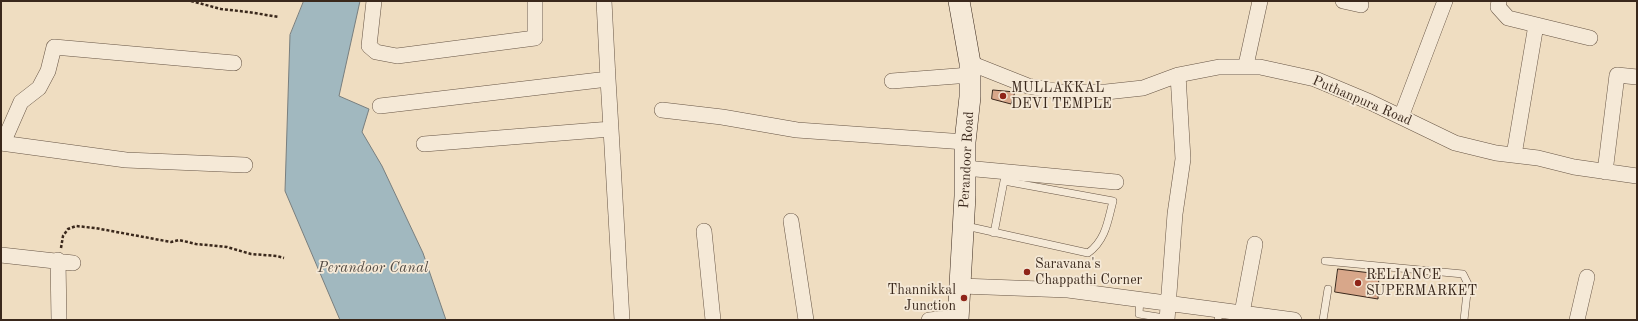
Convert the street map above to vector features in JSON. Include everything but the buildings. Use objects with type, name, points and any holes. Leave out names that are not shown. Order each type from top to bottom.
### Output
[{"type":"main road","name":"Perandoor Road","points":[[958,319],[961,286],[965,142],[970,97],[970,69],[959,1]]},
{"type":"street","points":[[374,1],[369,46],[376,52],[397,56],[535,38],[535,1]]},
{"type":"street","points":[[604,1],[622,320]]},
{"type":"street","points":[[1246,65],[1260,1]]},
{"type":"street","points":[[1343,1],[1361,5]]},
{"type":"street","points":[[1401,117],[1444,1]]},
{"type":"street","points":[[1499,1],[1498,7],[1508,18],[1590,38]]},
{"type":"street","points":[[1514,155],[1536,25]]},
{"type":"street","points":[[234,64],[54,47],[48,71],[39,88],[21,102],[2,143],[126,160],[245,166]]},
{"type":"street","name":"Puthanpura Road","points":[[970,69],[1028,86],[1061,92],[1106,92],[1143,88],[1178,75],[1219,67],[1246,65],[1260,67],[1315,79],[1455,143],[1496,153],[1538,158],[1574,167],[1637,176]]},
{"type":"street","points":[[892,81],[970,69]]},
{"type":"street","points":[[1162,318],[1168,303],[1175,214],[1183,159],[1178,75]]},
{"type":"street","points":[[1604,172],[1617,75],[1637,77]]},
{"type":"street","points":[[380,106],[608,79]]},
{"type":"street","points":[[662,110],[722,117],[797,130],[965,142]]},
{"type":"street","points":[[424,144],[611,129]]},
{"type":"street","points":[[965,168],[1116,182]]},
{"type":"street","points":[[791,221],[806,320]]},
{"type":"street","points":[[704,231],[713,320]]},
{"type":"street","points":[[1246,315],[1255,244]]},
{"type":"street","points":[[1,255],[58,260],[73,263]]},
{"type":"street","points":[[58,260],[59,320]]},
{"type":"street","points":[[1577,320],[1587,277]]},
{"type":"street","points":[[961,286],[1068,290],[1168,303],[1219,315],[1246,315],[1294,320]]},
{"type":"street","points":[[929,320],[958,319]]},
{"type":"lane","points":[[963,226],[994,233],[1088,253],[1096,247],[1106,230],[1113,201],[1004,182],[994,233]]},
{"type":"lane","points":[[1325,261],[1463,274],[1468,284],[1464,320]]},
{"type":"lane","points":[[1323,320],[1328,289]]},
{"type":"lane","points":[[1140,299],[1139,314],[1162,318]]},
{"type":"path","points":[[191,1],[221,9],[279,17]]},
{"type":"path","points":[[58,260],[64,236],[68,228],[76,226],[124,234],[134,234],[171,242],[179,240],[196,244],[227,247],[257,255],[277,256],[284,258]]},
{"type":"water","name":"Perandoor Canal","points":[[304,1],[360,1],[339,96],[369,109],[362,132],[382,166],[423,253],[446,320],[340,320],[285,191],[290,35]]},
{"type":"place","name":"MULLAKKAL DEVI TEMPLE","points":[[1003,96]]},
{"type":"place","name":"Saravana's Chappathi Corner","points":[[1027,272]]},
{"type":"place","name":"RELIANCE SUPERMARKET","points":[[1358,283]]},
{"type":"place","name":"Thannikkal Junction","points":[[964,298]]}]
